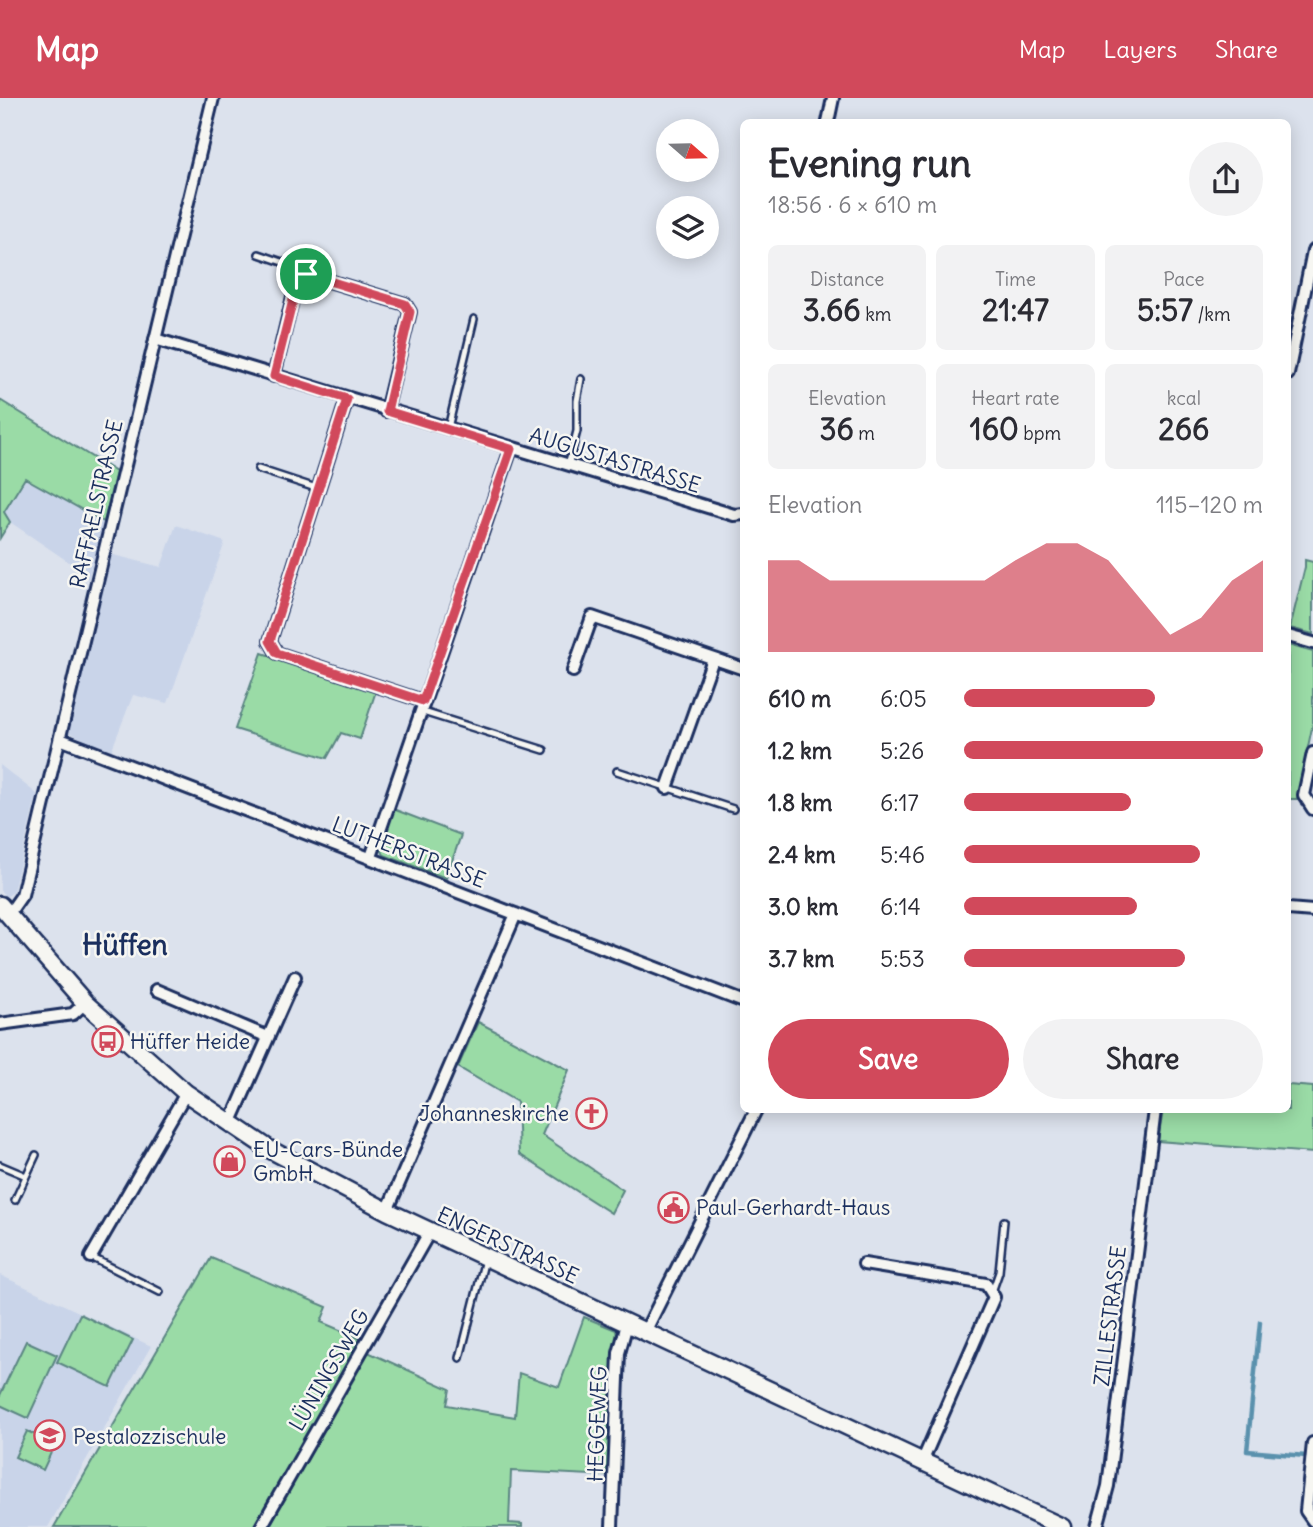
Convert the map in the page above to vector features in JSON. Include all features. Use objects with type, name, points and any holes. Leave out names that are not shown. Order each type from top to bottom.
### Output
[{"type":"main road","name":"ENGERSTRASSE","points":[[4,910],[85,1003],[186,1093],[269,1149],[387,1211],[1062,1527]]},
{"type":"street","name":"RAFFAELSTRASSE","points":[[4,910],[22,895],[213,98]]},
{"type":"street","points":[[821,98],[833,100],[829,119]]},
{"type":"street","points":[[1291,359],[1313,251]]},
{"type":"street","points":[[274,376],[298,280],[306,274],[405,304],[410,312],[387,411]]},
{"type":"street","name":"AUGUSTASTRASSE","points":[[155,339],[511,449],[734,515],[740,514]]},
{"type":"street","points":[[347,399],[270,641],[277,653],[422,706]]},
{"type":"street","points":[[371,857],[511,449]]},
{"type":"street","points":[[573,671],[592,617],[740,668]]},
{"type":"street","points":[[1291,637],[1313,643]]},
{"type":"street","points":[[667,788],[713,659]]},
{"type":"street","name":"LUTHERSTRASSE","points":[[60,739],[740,1000]]},
{"type":"street","points":[[1313,754],[1304,795],[1313,809]]},
{"type":"street","points":[[1291,909],[1313,911]]},
{"type":"street","points":[[387,1211],[516,915]]},
{"type":"street","points":[[230,1124],[295,977]]},
{"type":"street","points":[[157,990],[268,1037]]},
{"type":"street","points":[[0,1024],[73,1014],[85,1003]]},
{"type":"street","points":[[90,1257],[186,1093]]},
{"type":"street","points":[[645,1332],[755,1113]]},
{"type":"street","name":"ZILLESTRASSE","points":[[1097,1527],[1108,1486],[1155,1113]]},
{"type":"street","name":"LÜNINGSWEG","points":[[261,1527],[429,1231]]},
{"type":"street","points":[[864,1264],[986,1284],[994,1297],[922,1462]]},
{"type":"street","name":"HEGGEWEG","points":[[612,1527],[619,1353],[627,1324]]},
{"type":"street","points":[[1313,1443],[1306,1511],[1313,1521]]},
{"type":"lane","points":[[259,254],[291,265],[306,274]]},
{"type":"lane","points":[[448,429],[474,319]]},
{"type":"lane","points":[[568,466],[577,431],[577,401],[581,379]]},
{"type":"lane","points":[[258,468],[319,489]]},
{"type":"lane","points":[[422,706],[544,750]]},
{"type":"lane","points":[[617,771],[733,809]]},
{"type":"lane","points":[[15,1200],[36,1155]]},
{"type":"lane","points":[[0,1165],[26,1176]]},
{"type":"lane","points":[[992,1292],[999,1272],[1004,1221]]},
{"type":"lane","points":[[90,1257],[160,1292]]},
{"type":"lane","points":[[460,1358],[486,1257]]},
{"type":"shaded area","points":[[25,478],[104,522],[88,580],[85,573],[10,522],[4,512]]},
{"type":"shaded area","points":[[176,525],[225,542],[168,703],[133,695],[110,754],[69,732],[110,554],[161,567]]},
{"type":"shaded area","points":[[0,765],[37,794],[13,892],[6,897],[0,890]]},
{"type":"shaded area","name":"Pestalozzischule","points":[[0,1275],[151,1346],[48,1527],[0,1527]]},
{"type":"green space","points":[[0,400],[116,472],[104,522],[25,478],[4,512],[10,522],[0,538]]},
{"type":"green space","points":[[1305,560],[1313,562],[1313,634],[1291,628]]},
{"type":"green space","points":[[1291,646],[1313,652],[1313,723],[1297,799],[1291,799]]},
{"type":"green space","points":[[262,653],[376,691],[360,739],[341,733],[327,758],[235,729]]},
{"type":"green space","points":[[393,809],[461,835],[446,878],[384,855],[381,849]]},
{"type":"green space","points":[[478,1022],[569,1070],[542,1135],[623,1190],[611,1213],[519,1154],[517,1102],[458,1067]]},
{"type":"green space","points":[[1291,1085],[1313,1087],[1313,1153],[1158,1141],[1163,1113],[1291,1113]]},
{"type":"green space","points":[[211,1258],[327,1307],[321,1322],[361,1339],[254,1527],[54,1527]]},
{"type":"green space","points":[[80,1314],[133,1340],[110,1387],[57,1362]]},
{"type":"green space","points":[[584,1317],[616,1330],[618,1342],[611,1476],[511,1471],[509,1523],[522,1524],[522,1527],[269,1527],[368,1352],[450,1389],[447,1405],[515,1417],[519,1373],[559,1387]]},
{"type":"green space","points":[[26,1341],[57,1355],[28,1418],[0,1405],[0,1395]]},
{"type":"green space","points":[[27,1431],[55,1444],[43,1470],[15,1457]]},
{"type":"waterway","points":[[1260,1322],[1247,1451],[1306,1456]]},
{"type":"place","name":"Hüffer Heide","points":[[107,1041]]},
{"type":"place","name":"Johanneskirche","points":[[592,1113]]},
{"type":"place","name":"EU-Cars-Bünde GmbH","points":[[230,1161]]},
{"type":"place","name":"Paul-Gerhardt-Haus","points":[[673,1207]]},
{"type":"place","name":"Pestalozzischule","points":[[50,1436]]},
{"type":"district","name":"Hüffen","points":[[125,945]]},
{"type":"route","points":[[306,274],[405,304],[410,312],[387,411],[511,449],[423,701],[277,653],[270,641],[347,399],[274,376],[298,280],[306,274]]}]
